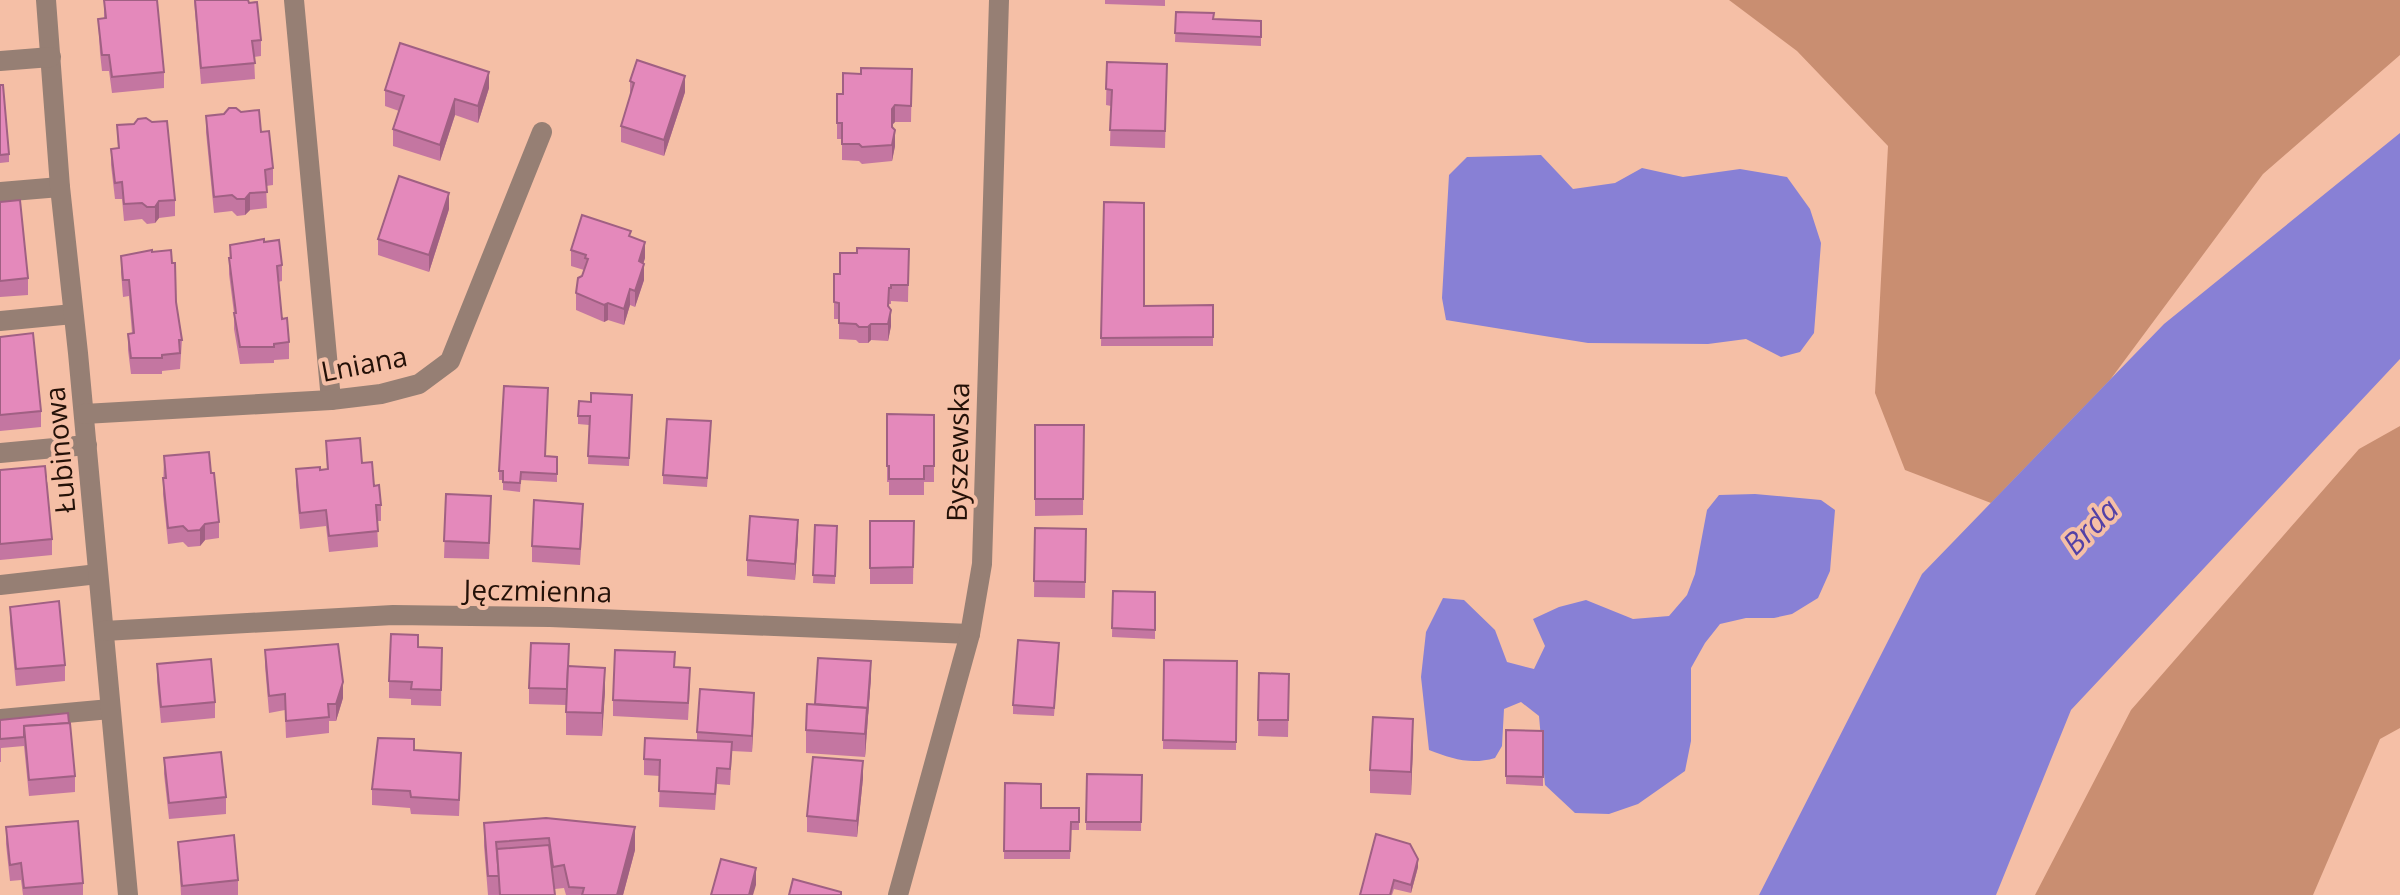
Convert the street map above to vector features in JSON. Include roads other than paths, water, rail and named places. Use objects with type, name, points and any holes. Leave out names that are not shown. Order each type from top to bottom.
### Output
[{"type":"street","name":"Łubinowa","points":[[46,0],[60,187],[128,895]]},
{"type":"street","points":[[294,0],[331,400]]},
{"type":"street","name":"Byszewska","points":[[898,895],[970,634],[982,564],[999,0]]},
{"type":"street","points":[[0,61],[51,57]]},
{"type":"street","name":"Lniana","points":[[84,414],[331,400],[381,394],[419,384],[450,361],[542,132]]},
{"type":"street","points":[[0,192],[60,187]]},
{"type":"street","points":[[0,321],[73,314]]},
{"type":"street","points":[[0,453],[87,445]]},
{"type":"street","points":[[0,585],[98,574]]},
{"type":"street","name":"Jęczmienna","points":[[104,631],[393,615],[550,617],[970,634]]},
{"type":"street","points":[[0,719],[110,709]]},
{"type":"water","name":"Brda","points":[[2400,133],[2400,359],[2071,710],[1996,895],[1759,895],[1922,574],[2164,324]]},
{"type":"water","points":[[1541,155],[1573,189],[1615,183],[1642,168],[1683,177],[1740,169],[1787,177],[1810,209],[1821,243],[1814,333],[1800,352],[1781,357],[1746,339],[1708,344],[1588,343],[1446,320],[1442,298],[1449,175],[1467,157]]},
{"type":"water","points":[[1755,494],[1821,500],[1835,510],[1830,571],[1818,598],[1792,614],[1720,624],[1705,643],[1691,668],[1691,741],[1685,771],[1638,804],[1609,814],[1575,813],[1545,785],[1539,716],[1521,702],[1504,709],[1502,746],[1495,758],[1462,760],[1429,750],[1421,677],[1426,632],[1443,598],[1464,600],[1495,630],[1507,662],[1534,669],[1545,646],[1533,619],[1559,607],[1586,600],[1633,619],[1669,616],[1687,595],[1695,574],[1707,510],[1719,495]]}]
